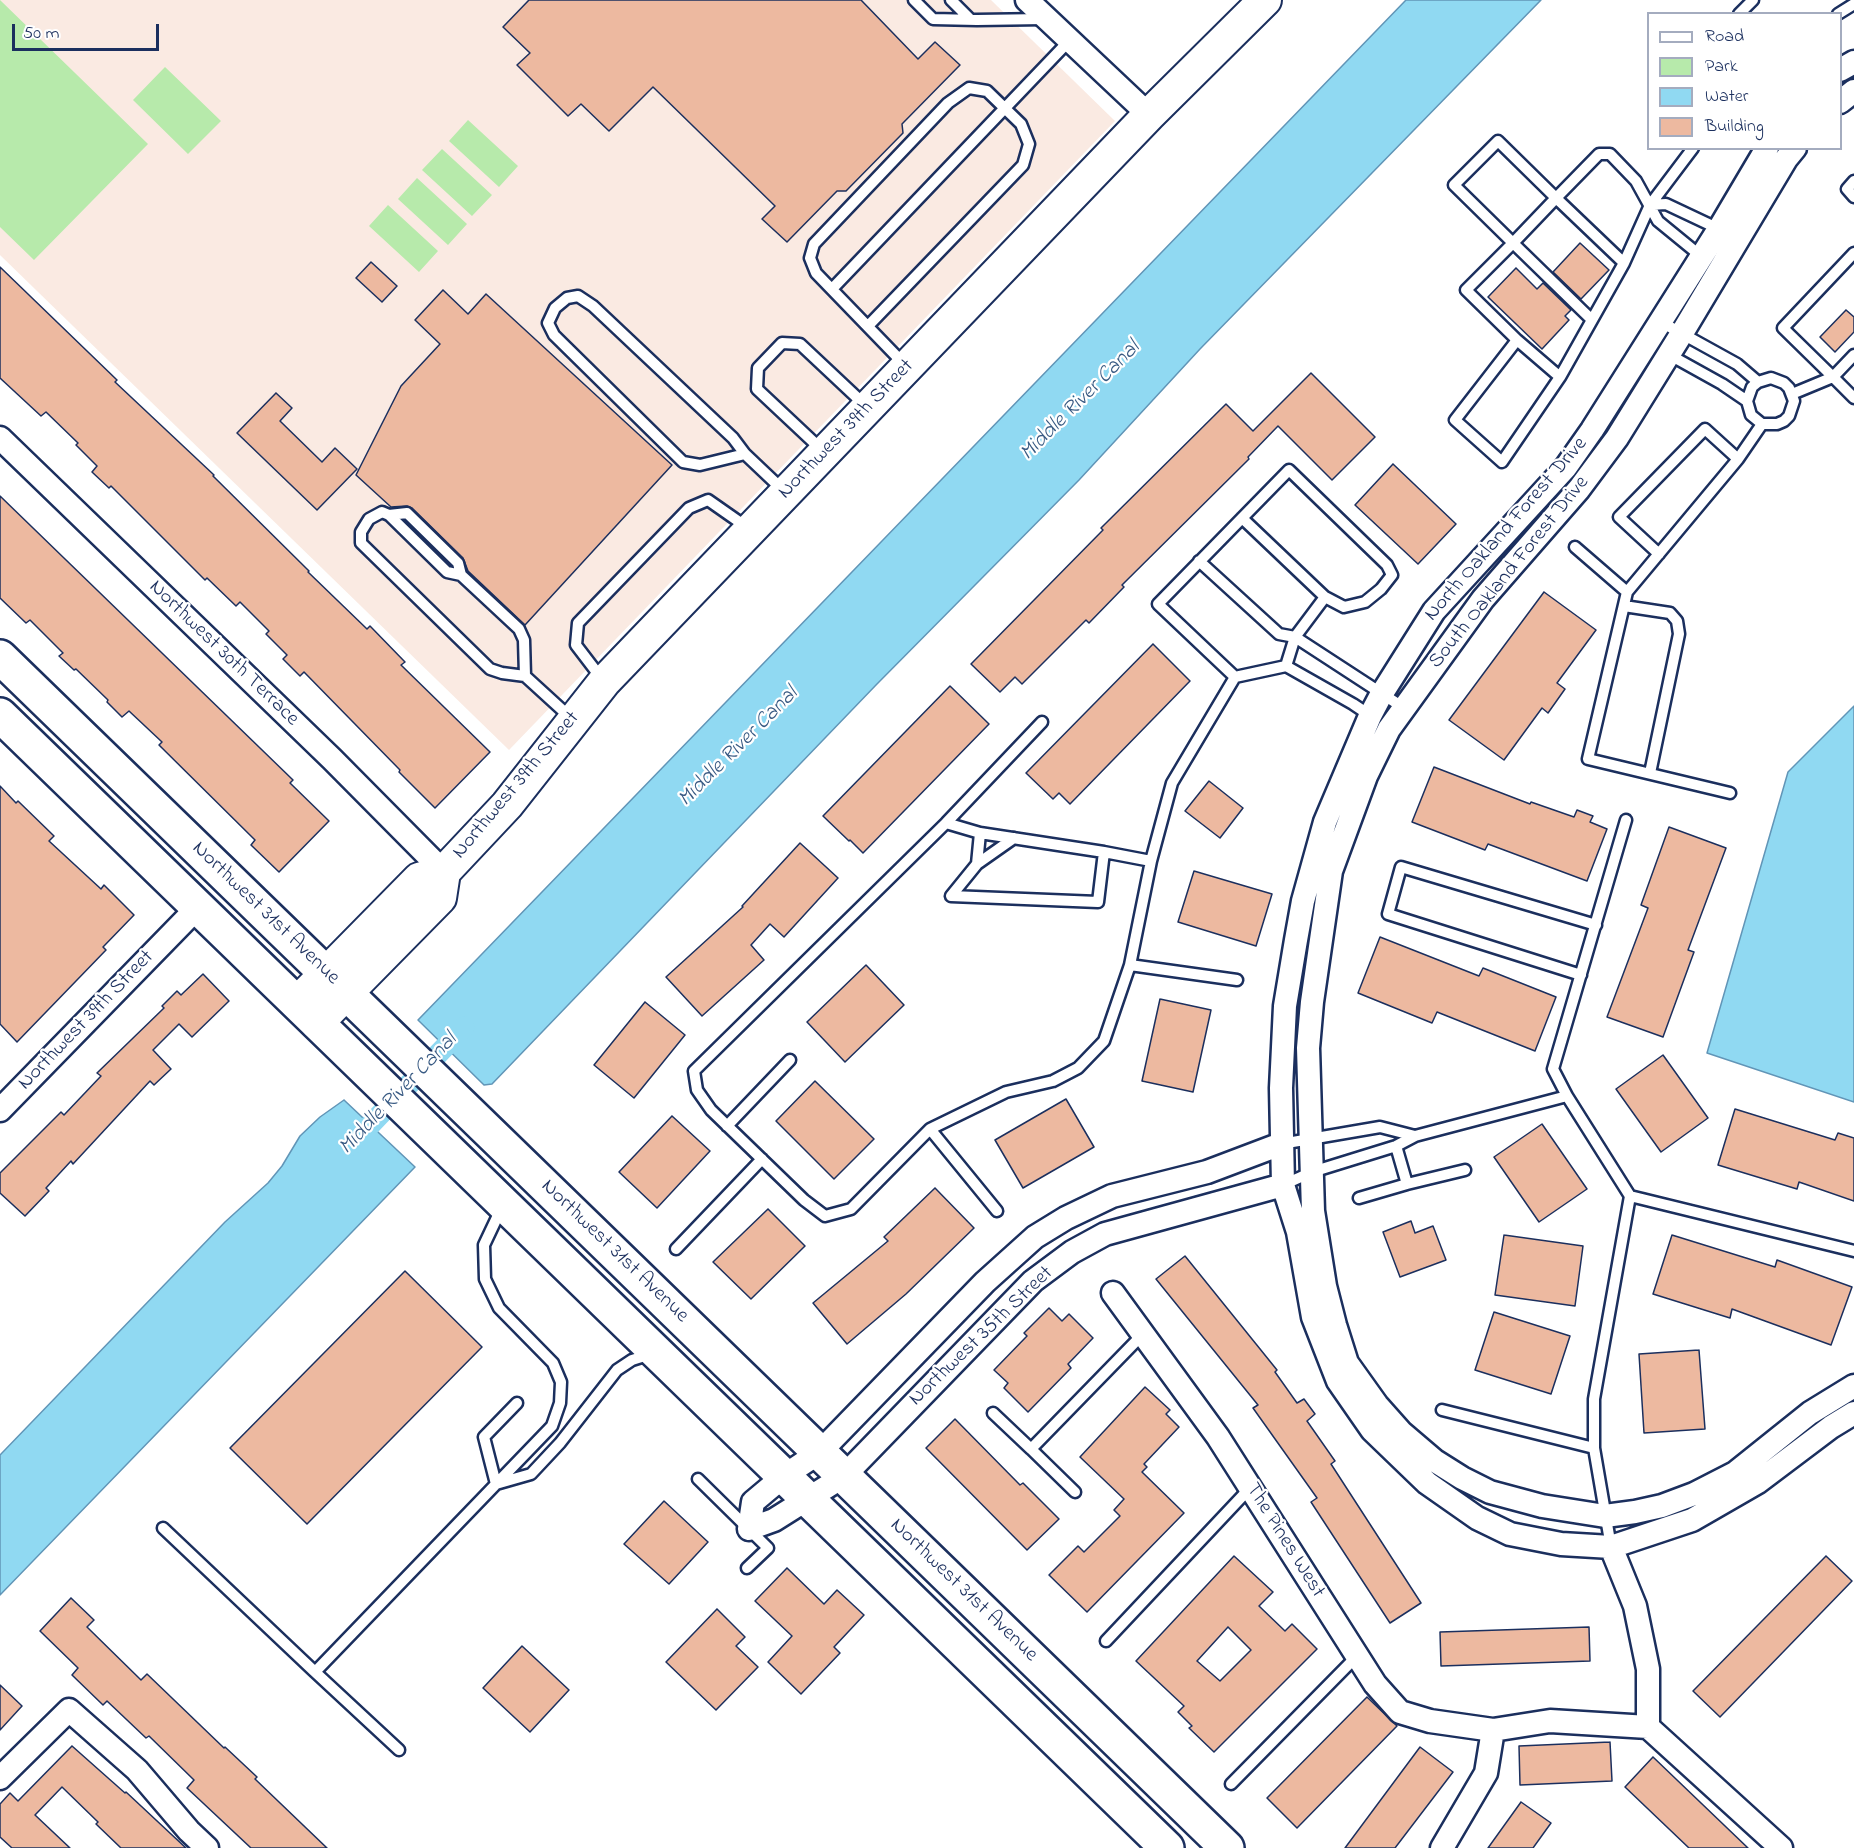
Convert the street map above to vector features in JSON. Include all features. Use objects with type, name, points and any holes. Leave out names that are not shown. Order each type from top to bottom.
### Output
[{"type":"main road","name":"Northwest 31st Avenue","points":[[0,657],[1227,1848]]},
{"type":"main road","name":"Northwest 31st Avenue","points":[[0,715],[1167,1848]]},
{"type":"street","points":[[1027,0],[1149,115]]},
{"type":"street","name":"Northwest 39th Street","points":[[307,1013],[336,983],[440,898],[444,872],[507,805],[604,682],[1149,115],[1265,0]]},
{"type":"street","points":[[1842,100],[1854,91]]},
{"type":"street","name":"North Oakland Forest Drive","points":[[1283,1185],[1281,1088],[1285,1006],[1303,901],[1325,822],[1370,716],[1434,611],[1566,467],[1598,420],[1657,348],[1661,322],[1766,150]]},
{"type":"street","name":"South Oakland Forest Drive","points":[[1793,150],[1683,333],[1657,348],[1617,438],[1579,489],[1483,599],[1389,729],[1366,776],[1331,871],[1312,1002],[1308,1048],[1313,1211],[1325,1286],[1347,1363],[1383,1412],[1401,1432],[1435,1461],[1490,1492],[1542,1506],[1605,1516],[1662,1506],[1694,1494],[1735,1473],[1810,1413],[1854,1386]]},
{"type":"street","name":"Northwest 30th Terrace","points":[[0,438],[332,759],[444,872]]},
{"type":"street","name":"Northwest 39th Street","points":[[4,1097],[198,907]]},
{"type":"street","points":[[749,1529],[753,1502],[784,1476],[820,1452],[986,1282],[1035,1237],[1074,1214],[1112,1196],[1207,1172],[1281,1144]]},
{"type":"street","points":[[1283,1185],[1298,1232],[1313,1317],[1338,1381],[1372,1431],[1427,1483],[1477,1518],[1510,1534],[1561,1544],[1611,1547],[1692,1520],[1758,1482],[1831,1427],[1854,1413]]},
{"type":"street","name":"Northwest 35th Street","points":[[749,1529],[774,1520],[844,1476],[1033,1281],[1072,1252],[1105,1234],[1283,1185]]},
{"type":"street","name":"The Pines West","points":[[1113,1293],[1218,1437],[1375,1684],[1400,1712],[1430,1721],[1493,1730],[1550,1721],[1648,1727]]},
{"type":"street","points":[[1611,1547],[1635,1606],[1648,1669],[1648,1727],[1781,1848]]},
{"type":"street","points":[[0,1778],[69,1710],[137,1770],[189,1831],[207,1848]]},
{"type":"street","points":[[1442,1848],[1486,1773],[1493,1730]]},
{"type":"lane","points":[[914,0],[933,19],[1046,18]]},
{"type":"lane","points":[[951,0],[971,20]]},
{"type":"lane","points":[[1741,12],[1753,0]]},
{"type":"lane","points":[[1841,12],[1854,4]]},
{"type":"lane","points":[[832,289],[1069,41]]},
{"type":"lane","points":[[868,326],[1023,165],[1029,144],[1021,124],[987,91],[969,88],[948,103],[814,244],[810,258],[816,273],[907,368]]},
{"type":"lane","points":[[1592,320],[1454,185],[1498,141],[1624,263]]},
{"type":"lane","points":[[1517,340],[1455,420],[1502,462],[1560,377],[1624,263],[1650,205],[1691,150]]},
{"type":"lane","points":[[1560,377],[1517,340],[1466,290],[1599,154],[1610,153],[1636,181],[1658,221],[1702,257]]},
{"type":"lane","points":[[1854,181],[1846,189],[1854,196]]},
{"type":"lane","points":[[1650,205],[1666,204],[1719,230]]},
{"type":"lane","points":[[1854,253],[1783,328],[1854,398]]},
{"type":"lane","points":[[744,454],[700,465],[684,462],[554,335],[548,323],[555,308],[567,298],[578,296],[593,306],[734,438],[744,454],[787,493]]},
{"type":"lane","points":[[1661,322],[1737,364],[1758,382]]},
{"type":"lane","points":[[825,453],[758,388],[758,368],[782,343],[800,344],[868,408]]},
{"type":"lane","points":[[1657,348],[1722,384],[1747,401]]},
{"type":"lane","points":[[1792,394],[1833,377],[1854,355]]},
{"type":"lane","points":[[1771,378],[1778,380],[1789,388],[1792,394],[1793,409],[1789,416],[1777,424],[1762,424],[1751,415],[1748,409],[1748,394],[1758,382],[1771,378]]},
{"type":"lane","points":[[1730,793],[1588,759],[1627,592],[1738,459],[1762,424]]},
{"type":"lane","points":[[1659,554],[1619,517],[1705,429],[1738,459]]},
{"type":"lane","points":[[1235,677],[1158,604],[1288,470],[1387,565],[1392,575],[1381,589],[1365,602],[1344,607],[1325,597],[1242,518]]},
{"type":"lane","points":[[604,682],[576,645],[578,624],[689,508],[708,500],[751,530]]},
{"type":"lane","points":[[525,676],[524,640],[519,629],[461,575],[458,563],[407,513],[389,515],[382,512],[369,519],[361,532],[360,543],[490,669],[525,676],[574,720]]},
{"type":"lane","points":[[1575,547],[1627,592]]},
{"type":"lane","points":[[1199,561],[1279,634],[1295,637],[1404,708]]},
{"type":"lane","points":[[1286,666],[1295,637],[1325,597]]},
{"type":"lane","points":[[1624,606],[1670,613],[1677,621],[1679,634],[1650,773]]},
{"type":"lane","points":[[1042,722],[946,823],[694,1071],[697,1090],[711,1110],[804,1200],[825,1216],[851,1209],[930,1129],[1006,1092],[1053,1081],[1078,1068],[1104,1041],[1130,965],[1151,861],[1172,783],[1235,677],[1286,666],[1353,704],[1389,729]]},
{"type":"lane","points":[[1611,1547],[1594,1448],[1594,1399],[1630,1196],[1567,1096],[1553,1069],[1626,820]]},
{"type":"lane","points":[[946,823],[980,833],[1151,861]]},
{"type":"lane","points":[[977,864],[980,833]]},
{"type":"lane","points":[[1014,838],[977,864],[951,896],[1098,902],[1104,852]]},
{"type":"lane","points":[[1581,975],[1388,914],[1401,867],[1596,925]]},
{"type":"lane","points":[[1130,965],[1237,980]]},
{"type":"lane","points":[[727,1126],[790,1060]]},
{"type":"lane","points":[[1283,1185],[1312,1172],[1396,1146],[1415,1137],[1567,1096]]},
{"type":"lane","points":[[1281,1144],[1380,1127],[1415,1137]]},
{"type":"lane","points":[[930,1129],[997,1211]]},
{"type":"lane","points":[[1396,1146],[1407,1184]]},
{"type":"lane","points":[[676,1249],[762,1159]]},
{"type":"lane","points":[[1359,1198],[1465,1170]]},
{"type":"lane","points":[[1630,1196],[1854,1251]]},
{"type":"lane","points":[[315,1672],[552,1426],[560,1403],[561,1382],[553,1363],[499,1308],[485,1279],[484,1245],[504,1203]]},
{"type":"lane","points":[[1031,1449],[1143,1334]]},
{"type":"lane","points":[[496,1484],[531,1474],[560,1443],[617,1370],[632,1360],[659,1353]]},
{"type":"lane","points":[[496,1484],[484,1437],[517,1403]]},
{"type":"lane","points":[[1442,1410],[1594,1448]]},
{"type":"lane","points":[[993,1413],[1075,1492]]},
{"type":"lane","points":[[698,1479],[768,1548],[747,1568]]},
{"type":"lane","points":[[1106,1641],[1250,1488]]},
{"type":"lane","points":[[163,1528],[399,1750]]},
{"type":"lane","points":[[1231,1784],[1357,1656]]},
{"type":"shaded area","points":[[0,0],[991,0],[1115,121],[509,750],[0,255]]},
{"type":"green space","points":[[0,0],[148,144],[34,260],[0,227]]},
{"type":"green space","points":[[165,67],[221,121],[188,154],[133,100]]},
{"type":"green space","points":[[468,120],[518,166],[499,187],[449,141]]},
{"type":"green space","points":[[442,149],[492,195],[472,216],[422,170]]},
{"type":"green space","points":[[417,178],[467,224],[448,245],[398,199]]},
{"type":"green space","points":[[388,205],[438,251],[419,272],[369,226]]},
{"type":"water","points":[[1406,0],[1541,0],[1200,349],[1079,480],[876,685],[492,1084],[484,1085],[418,1020]]},
{"type":"water","points":[[1854,706],[1854,1102],[1707,1053],[1788,772]]},
{"type":"water","points":[[344,1100],[415,1167],[0,1595],[0,1455],[225,1222],[268,1183],[282,1166],[300,1136],[320,1117]]},
{"type":"building","points":[[529,0],[861,0],[918,59],[935,42],[960,65],[902,124],[903,133],[846,191],[837,191],[787,242],[762,219],[775,206],[653,87],[609,131],[581,104],[568,116],[517,65],[530,53],[503,27]]},
{"type":"building","points":[[1580,243],[1609,270],[1581,299],[1553,272]]},
{"type":"building","points":[[371,262],[397,286],[382,302],[356,278]]},
{"type":"building","points":[[0,267],[117,380],[115,382],[214,475],[308,572],[367,629],[370,626],[405,662],[401,665],[490,752],[435,808],[304,672],[300,676],[283,659],[287,655],[266,634],[269,631],[240,602],[236,606],[207,578],[205,580],[111,486],[109,488],[92,472],[97,466],[76,445],[78,443],[46,412],[41,416],[0,378]]},
{"type":"building","points":[[1516,268],[1537,289],[1543,283],[1571,310],[1565,316],[1569,320],[1542,349],[1488,297]]},
{"type":"building","points":[[443,290],[468,314],[486,294],[672,465],[525,625],[468,571],[463,558],[412,508],[391,507],[356,475],[401,386],[440,344],[415,320]]},
{"type":"building","points":[[1846,310],[1854,317],[1854,332],[1835,352],[1820,337]]},
{"type":"building","points":[[1311,373],[1375,437],[1332,480],[1278,426],[1248,457],[1249,459],[1122,585],[1124,587],[1089,623],[1086,620],[1022,684],[1015,677],[1000,692],[971,664],[1103,530],[1101,528],[1226,404],[1253,431]]},
{"type":"building","points":[[276,393],[292,408],[280,421],[322,462],[335,448],[357,469],[317,510],[237,433]]},
{"type":"building","points":[[1393,464],[1456,524],[1418,564],[1355,505]]},
{"type":"building","points":[[0,496],[293,780],[290,783],[329,821],[279,872],[251,845],[255,840],[159,745],[162,742],[129,711],[122,717],[76,669],[74,670],[59,656],[63,653],[30,620],[26,623],[0,598]]},
{"type":"building","points":[[1544,592],[1596,630],[1557,683],[1565,689],[1548,713],[1542,708],[1504,760],[1449,720]]},
{"type":"building","points":[[1153,644],[1190,681],[1070,804],[1059,793],[1053,799],[1026,773]]},
{"type":"building","points":[[950,686],[989,724],[863,853],[823,816]]},
{"type":"building","points":[[1434,767],[1530,804],[1531,802],[1574,817],[1577,810],[1593,816],[1590,822],[1607,829],[1587,881],[1488,844],[1485,850],[1412,822]]},
{"type":"building","points":[[1209,781],[1243,808],[1220,838],[1185,811]]},
{"type":"building","points":[[0,786],[54,836],[49,841],[101,889],[104,885],[134,915],[103,947],[106,950],[17,1042],[0,1024]]},
{"type":"building","points":[[1669,827],[1726,848],[1688,950],[1694,952],[1663,1037],[1607,1017],[1648,908],[1641,905]]},
{"type":"building","points":[[800,843],[838,878],[784,937],[770,924],[751,945],[764,960],[702,1016],[666,977],[743,907]]},
{"type":"building","points":[[1194,871],[1272,894],[1256,946],[1178,922]]},
{"type":"building","points":[[1380,937],[1479,976],[1483,968],[1556,997],[1535,1051],[1437,1012],[1432,1023],[1358,993]]},
{"type":"building","points":[[866,965],[904,1005],[845,1062],[807,1022]]},
{"type":"building","points":[[203,974],[229,1001],[192,1037],[179,1024],[153,1050],[171,1069],[154,1085],[150,1081],[73,1164],[71,1161],[46,1188],[49,1191],[25,1216],[0,1193],[0,1173],[61,1112],[64,1115],[101,1076],[97,1073],[164,1008],[162,1006],[177,991],[181,995]]},
{"type":"building","points":[[1160,999],[1211,1010],[1193,1092],[1142,1081]]},
{"type":"building","points":[[645,1002],[685,1035],[634,1098],[594,1065]]},
{"type":"building","points":[[1663,1055],[1708,1118],[1661,1152],[1616,1089]]},
{"type":"building","points":[[815,1081],[874,1139],[834,1179],[776,1121]]},
{"type":"building","points":[[1066,1099],[1094,1147],[1023,1188],[995,1140]]},
{"type":"building","points":[[1735,1109],[1835,1140],[1838,1133],[1854,1138],[1854,1201],[1799,1182],[1797,1189],[1718,1165]]},
{"type":"building","points":[[672,1116],[710,1151],[657,1208],[619,1172]]},
{"type":"building","points":[[1542,1124],[1587,1189],[1539,1222],[1494,1157]]},
{"type":"building","points":[[935,1188],[974,1228],[906,1294],[847,1344],[813,1303],[888,1241],[884,1237]]},
{"type":"building","points":[[768,1209],[805,1246],[751,1299],[713,1262]]},
{"type":"building","points":[[1411,1221],[1415,1233],[1433,1226],[1446,1260],[1400,1277],[1383,1232]]},
{"type":"building","points":[[1504,1235],[1583,1246],[1575,1306],[1495,1295]]},
{"type":"building","points":[[1672,1235],[1775,1267],[1777,1260],[1852,1287],[1831,1345],[1732,1309],[1730,1318],[1653,1294]]},
{"type":"building","points":[[1185,1256],[1277,1370],[1275,1372],[1297,1403],[1304,1399],[1315,1414],[1307,1421],[1335,1461],[1331,1464],[1421,1603],[1390,1623],[1311,1502],[1317,1498],[1253,1408],[1258,1405],[1156,1279]]},
{"type":"building","points":[[405,1271],[482,1347],[307,1524],[230,1448]]},
{"type":"building","points":[[1049,1308],[1062,1321],[1069,1314],[1093,1338],[1068,1364],[1071,1368],[1028,1412],[1004,1388],[1008,1383],[994,1370],[1027,1336],[1024,1333]]},
{"type":"building","points":[[1494,1312],[1570,1336],[1551,1394],[1475,1370]]},
{"type":"building","points":[[1699,1350],[1705,1429],[1644,1433],[1639,1354]]},
{"type":"building","points":[[1145,1387],[1170,1410],[1166,1414],[1179,1427],[1144,1464],[1147,1467],[1142,1472],[1184,1513],[1087,1612],[1049,1575],[1078,1546],[1084,1552],[1120,1516],[1114,1510],[1124,1499],[1080,1457]]},
{"type":"building","points":[[955,1419],[1020,1485],[1023,1483],[1059,1519],[1027,1550],[926,1448]]},
{"type":"building","points":[[664,1501],[708,1542],[669,1584],[624,1544]]},
{"type":"building","points":[[1234,1556],[1273,1592],[1259,1606],[1285,1631],[1292,1624],[1317,1649],[1214,1752],[1189,1728],[1192,1726],[1178,1712],[1184,1706],[1136,1661]],"holes":[[[1228,1627],[1251,1650],[1220,1681],[1197,1661]]]},
{"type":"building","points":[[1826,1556],[1852,1581],[1720,1717],[1693,1691]]},
{"type":"building","points":[[787,1568],[824,1604],[837,1590],[864,1615],[834,1647],[840,1653],[801,1694],[768,1662],[792,1636],[755,1601]]},
{"type":"building","points":[[71,1598],[94,1620],[87,1627],[141,1680],[147,1674],[257,1777],[255,1779],[327,1848],[251,1848],[187,1788],[194,1780],[149,1736],[146,1738],[107,1701],[103,1705],[72,1675],[78,1668],[40,1631]]},
{"type":"building","points":[[717,1609],[745,1637],[736,1646],[758,1667],[716,1710],[666,1662]]},
{"type":"building","points":[[1589,1627],[1590,1661],[1441,1666],[1440,1632]]},
{"type":"building","points":[[522,1646],[569,1690],[530,1732],[483,1688]]},
{"type":"building","points":[[0,1685],[22,1706],[0,1730]]},
{"type":"building","points":[[1367,1697],[1397,1726],[1297,1828],[1267,1798]]},
{"type":"building","points":[[1610,1742],[1612,1781],[1520,1785],[1519,1746]]},
{"type":"building","points":[[72,1746],[186,1848],[121,1848],[62,1787],[35,1815],[70,1848],[12,1848],[0,1837],[0,1804],[10,1793],[18,1801]]},
{"type":"building","points":[[1420,1747],[1453,1772],[1395,1848],[1345,1848]]},
{"type":"building","points":[[1653,1757],[1748,1848],[1689,1848],[1625,1787]]},
{"type":"building","points":[[1521,1802],[1551,1823],[1533,1848],[1488,1848]]},
{"type":"waterway","name":"Middle River Canal","points":[[351,1145],[464,1027]]}]
